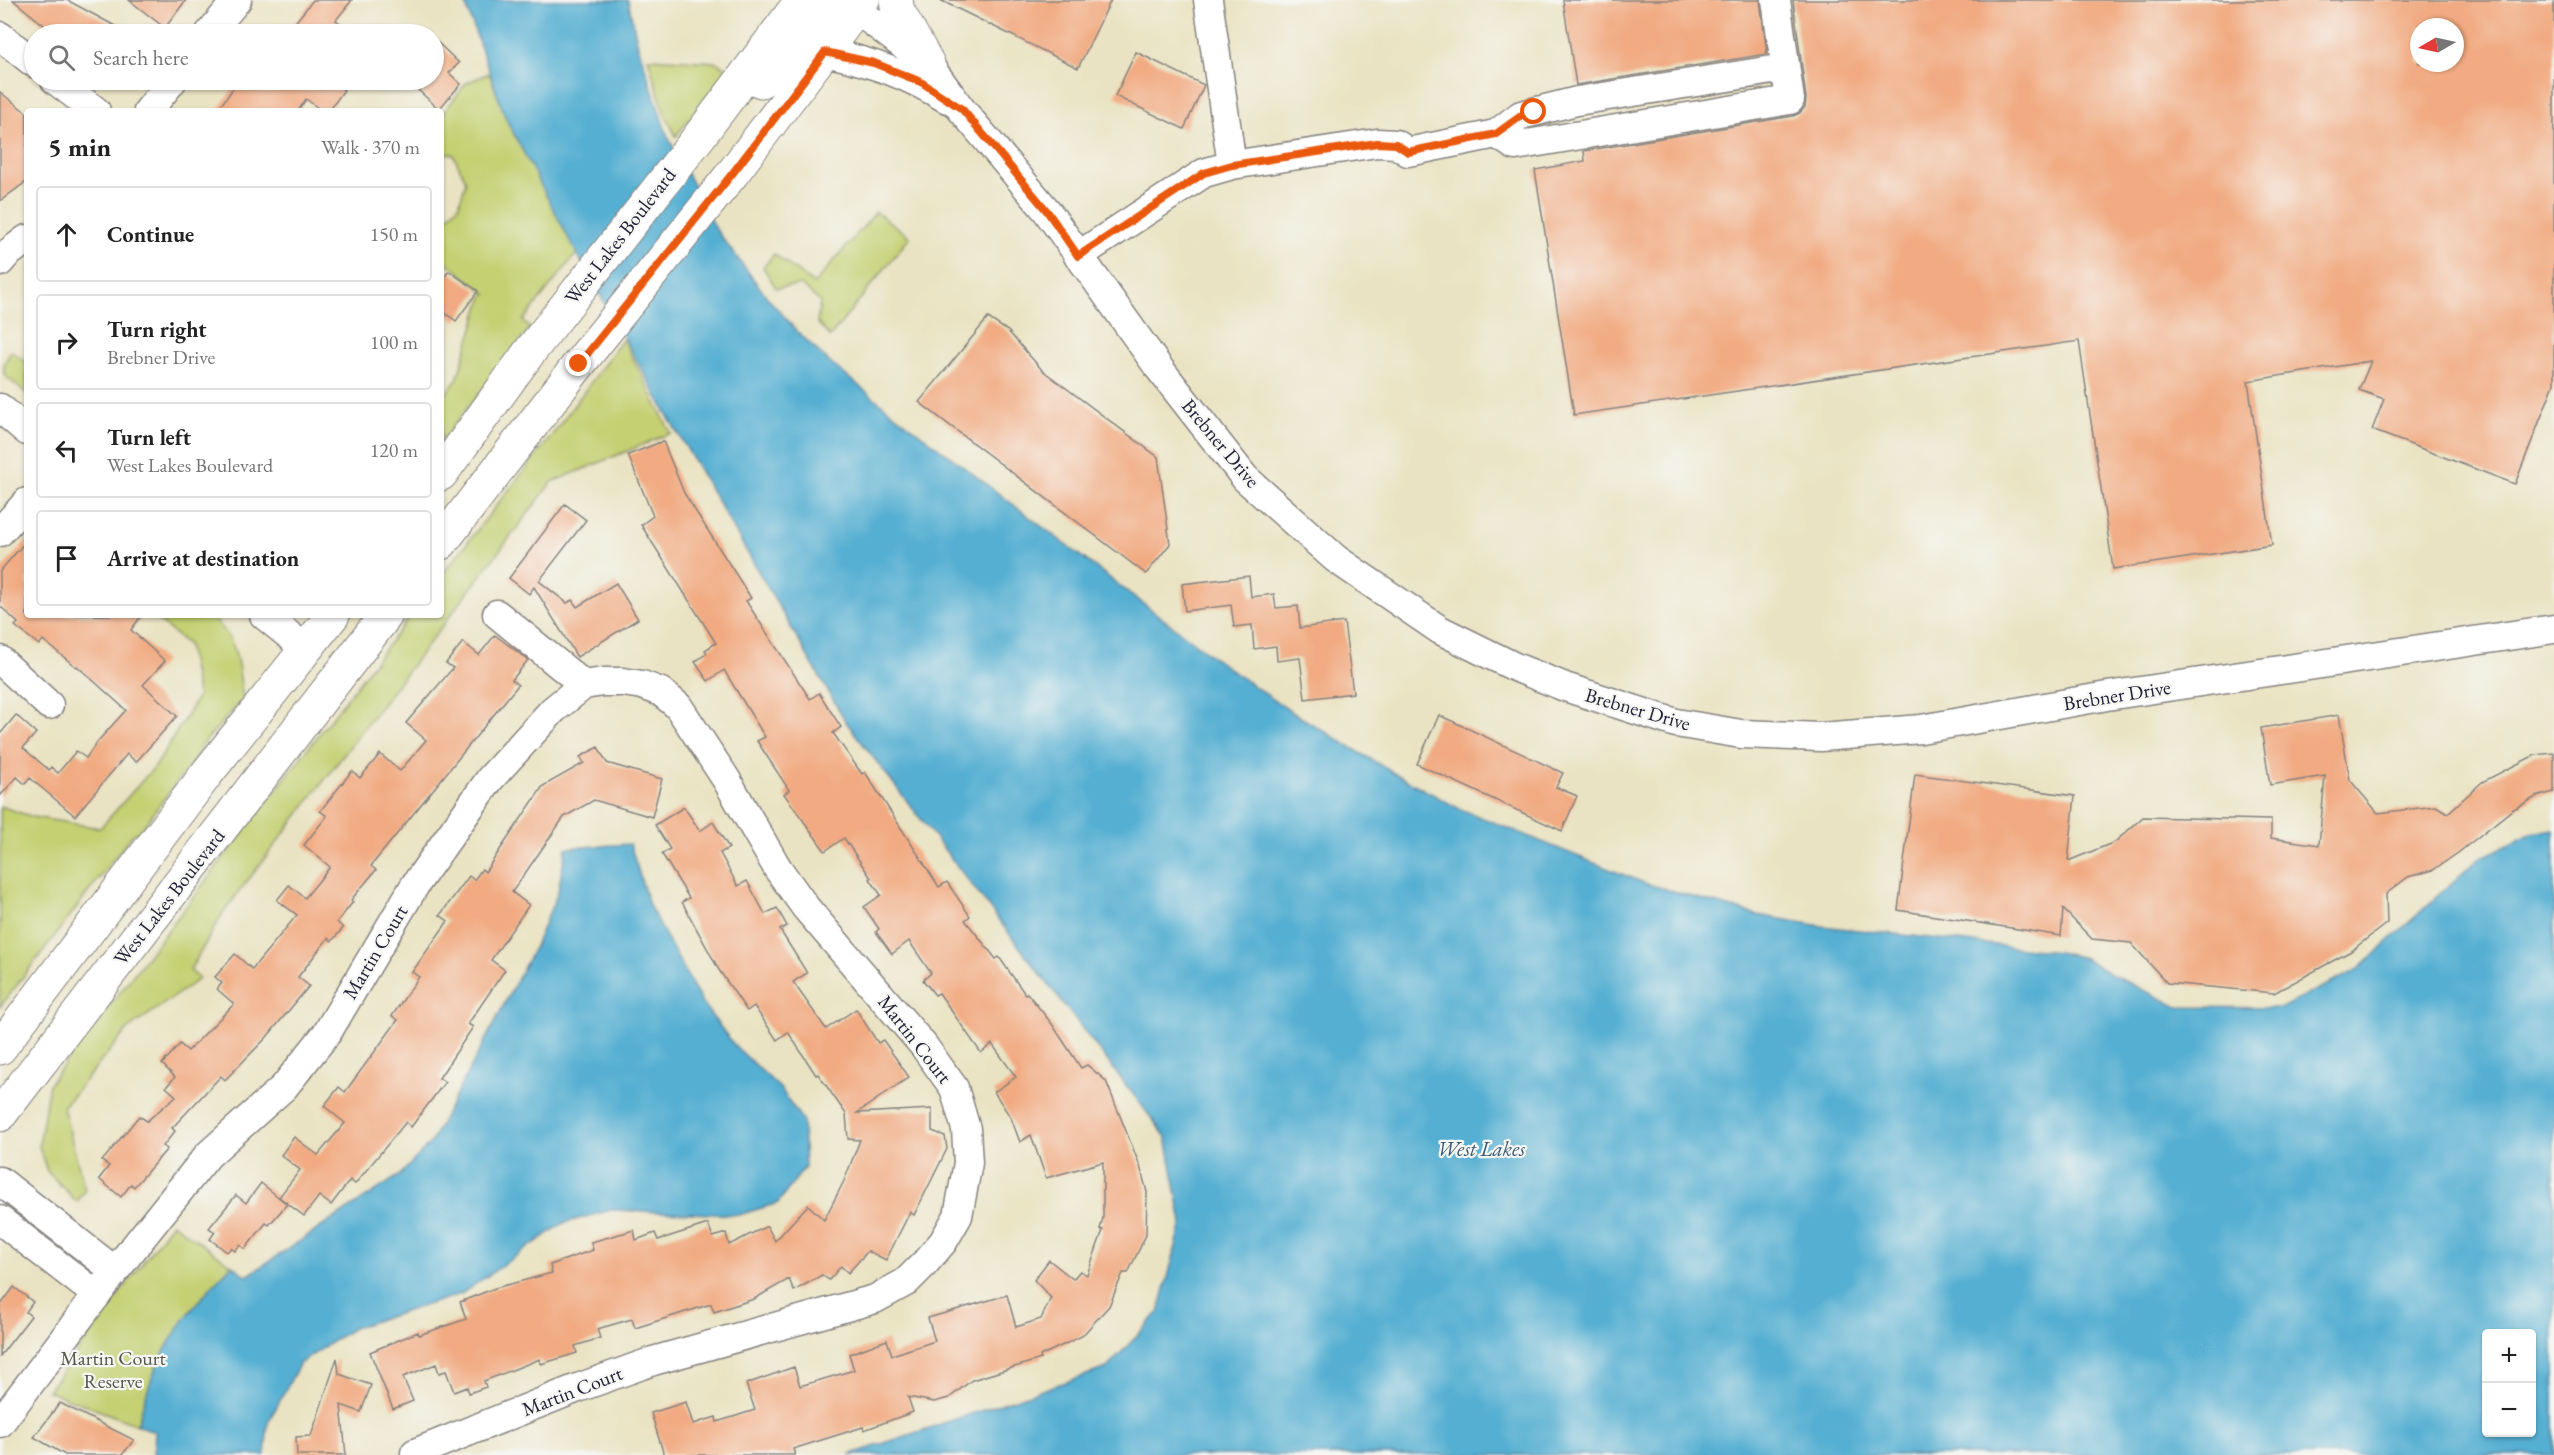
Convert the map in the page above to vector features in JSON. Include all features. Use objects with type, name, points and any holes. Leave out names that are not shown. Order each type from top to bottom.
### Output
[{"type":"main road","name":"West Lakes Boulevard","points":[[444,470],[562,309],[694,142],[802,0]]},
{"type":"main road","points":[[896,0],[898,11],[928,64]]},
{"type":"main road","points":[[726,100],[768,78],[819,16],[833,6],[860,5]]},
{"type":"main road","points":[[444,539],[579,364],[732,174],[860,5]]},
{"type":"main road","points":[[0,1048],[208,772],[331,618]]},
{"type":"main road","name":"West Lakes Boulevard","points":[[0,1115],[384,618]]},
{"type":"main road","points":[[306,649],[337,678]]},
{"type":"main road","points":[[95,922],[97,933],[113,936],[177,859],[212,840]]},
{"type":"street","points":[[217,24],[237,0]]},
{"type":"street","points":[[1208,0],[1232,165]]},
{"type":"street","points":[[1078,256],[1204,173],[1232,165],[1377,143],[1396,144],[1408,152],[1790,100],[1776,0]]},
{"type":"street","name":"Brebner Drive","points":[[860,5],[928,64],[962,109],[1047,211],[1159,368],[1245,478],[1336,559],[1440,630],[1515,667],[1565,687],[1676,723],[1741,734],[1821,737],[1921,729],[2107,696],[2554,629]]},
{"type":"street","points":[[0,36],[24,55]]},
{"type":"street","name":"Brebner Drive","points":[[825,52],[874,63],[910,78],[962,109]]},
{"type":"street","points":[[69,90],[92,108]]},
{"type":"street","points":[[150,108],[165,90]]},
{"type":"street","points":[[0,262],[24,241]]},
{"type":"street","points":[[0,408],[24,428]]},
{"type":"street","points":[[0,532],[24,505]]},
{"type":"street","points":[[497,614],[584,685]]},
{"type":"street","points":[[268,618],[306,649]]},
{"type":"street","points":[[0,660],[49,705]]},
{"type":"street","name":"Martin Court","points":[[0,1423],[115,1271],[208,1155],[284,1087],[327,1033],[382,937],[490,778],[553,710],[584,685],[623,682],[642,685],[661,692],[678,706],[726,779],[778,869],[806,908],[923,1045],[954,1088],[966,1129],[968,1163],[958,1215],[943,1242],[906,1282],[874,1299],[653,1361],[575,1389],[415,1453]]},
{"type":"street","points":[[0,1181],[115,1271]]},
{"type":"street","points":[[0,1220],[97,1295]]},
{"type":"green space","points":[[648,58],[716,62],[728,69],[676,136],[665,115]]},
{"type":"green space","points":[[489,73],[506,119],[577,253],[523,321],[530,328],[444,438],[444,395],[457,380],[484,292],[488,295],[444,260],[444,221],[459,205],[466,181],[453,154],[444,152],[444,112],[466,83]]},
{"type":"green space","points":[[876,212],[910,237],[830,337],[817,322],[820,302],[801,285],[776,288],[763,267],[774,254],[814,284]]},
{"type":"green space","points":[[623,339],[671,433],[552,482],[223,913],[190,970],[199,979],[128,1029],[63,1107],[85,1190],[77,1202],[47,1171],[39,1146],[49,1084],[409,618],[444,618],[444,572],[553,434]]},
{"type":"green space","points":[[11,351],[24,361],[24,392],[4,375],[4,364]]},
{"type":"green space","points":[[156,618],[212,618],[219,624],[227,633],[235,652],[243,699],[201,746],[196,757],[139,832],[133,834],[0,1007],[0,806],[33,817],[100,828],[158,763],[198,696],[188,645]]},
{"type":"green space","name":"Martin Court Reserve","points":[[172,1223],[232,1265],[199,1301],[171,1339],[153,1375],[137,1425],[48,1391]]},
{"type":"water","name":"West Lakes","points":[[464,0],[628,0],[638,46],[667,135],[717,231],[767,297],[829,362],[1229,669],[1292,712],[1397,775],[1458,808],[1644,883],[1757,915],[1822,926],[2058,952],[2085,958],[2108,973],[2179,1007],[2281,1008],[2357,970],[2478,859],[2533,833],[2554,829],[2554,1455],[849,1455],[1107,1368],[1159,1312],[1182,1223],[1166,1137],[846,722],[669,418],[572,245],[506,119]]},
{"type":"water","points":[[630,844],[649,905],[702,1003],[735,1046],[780,1088],[803,1121],[805,1167],[778,1203],[739,1215],[611,1210],[564,1223],[461,1294],[353,1328],[300,1363],[268,1423],[265,1455],[153,1455],[155,1432],[137,1425],[156,1368],[171,1339],[189,1313],[232,1265],[247,1276],[400,1175],[431,1142],[535,946],[558,892],[566,848]]},
{"type":"building","points":[[13,0],[67,0],[111,24],[43,24]]},
{"type":"building","points":[[129,0],[186,0],[168,24],[160,24]]},
{"type":"building","points":[[313,0],[352,0],[336,20],[341,24],[294,24]]},
{"type":"building","points":[[940,0],[1111,0],[1078,68]]},
{"type":"building","points":[[1563,0],[1760,0],[1767,54],[1576,85]]},
{"type":"building","points":[[1793,0],[2554,0],[2554,384],[2515,484],[2372,430],[2384,399],[2359,390],[2371,361],[2248,381],[2272,545],[2113,569],[2079,341],[1574,415],[1535,170],[1585,161],[1584,151],[1793,116],[1805,107],[1806,98]]},
{"type":"building","points":[[444,49],[459,63],[449,73],[461,84],[438,108],[418,90],[444,90]]},
{"type":"building","points":[[1136,52],[1204,85],[1184,129],[1115,96]]},
{"type":"building","points":[[232,90],[344,90],[331,108],[318,108],[306,99],[300,108],[219,108]]},
{"type":"building","points":[[0,92],[24,111],[24,183],[0,201]]},
{"type":"building","points":[[449,271],[478,291],[456,321],[444,312],[444,277]]},
{"type":"building","points":[[988,318],[1008,331],[1042,370],[1158,457],[1170,544],[1146,574],[919,402]]},
{"type":"building","points":[[663,441],[684,493],[751,598],[746,601],[810,699],[819,693],[841,727],[833,733],[862,774],[865,772],[939,887],[947,882],[970,916],[965,920],[996,959],[999,957],[1025,994],[1027,993],[1052,1024],[1081,1068],[1087,1065],[1106,1081],[1140,1166],[1147,1192],[1146,1235],[1128,1273],[1123,1273],[1109,1306],[1082,1336],[1040,1356],[1041,1359],[972,1380],[949,1398],[934,1402],[908,1397],[913,1412],[864,1430],[863,1427],[793,1449],[795,1455],[664,1455],[651,1413],[686,1402],[693,1424],[716,1417],[717,1422],[755,1410],[746,1384],[794,1367],[800,1386],[854,1370],[849,1354],[887,1340],[892,1355],[935,1341],[928,1318],[1007,1295],[1016,1327],[1041,1319],[1051,1298],[1034,1280],[1049,1260],[1073,1279],[1080,1271],[1087,1275],[1103,1230],[1100,1229],[1103,1218],[1103,1162],[1046,1178],[1031,1135],[1020,1142],[1011,1118],[994,1092],[1016,1077],[992,1044],[981,1053],[939,993],[935,995],[923,980],[931,973],[909,941],[892,954],[876,932],[879,929],[864,907],[881,895],[871,878],[844,838],[825,851],[784,794],[789,790],[757,741],[765,737],[724,670],[708,681],[695,662],[707,653],[705,650],[716,643],[641,525],[653,516],[628,455]]},
{"type":"building","points":[[565,504],[586,520],[539,581],[567,603],[572,600],[577,607],[616,583],[638,619],[577,657],[534,587],[529,594],[509,578]]},
{"type":"building","points":[[24,543],[24,618],[140,618],[131,630],[165,661],[143,685],[177,716],[136,762],[127,754],[75,816],[30,778],[25,784],[17,777],[0,796],[0,734],[16,715],[36,733],[23,748],[49,770],[51,767],[58,773],[76,751],[86,758],[126,710],[77,666],[43,640],[39,645],[15,626],[18,623],[0,606],[0,571]]},
{"type":"building","points":[[1249,576],[1251,597],[1274,594],[1276,608],[1298,606],[1300,628],[1344,622],[1353,693],[1305,699],[1300,658],[1277,661],[1276,646],[1254,649],[1252,625],[1234,627],[1231,605],[1185,611],[1182,584]]},
{"type":"building","points":[[495,635],[528,660],[512,680],[518,685],[371,866],[376,870],[351,900],[353,902],[337,922],[343,928],[332,941],[328,938],[298,977],[309,986],[267,1037],[225,1080],[221,1076],[172,1128],[175,1131],[163,1146],[167,1149],[134,1187],[131,1184],[121,1197],[99,1179],[109,1166],[102,1161],[139,1116],[147,1121],[176,1096],[166,1087],[175,1077],[162,1064],[180,1044],[188,1051],[234,1004],[217,989],[222,983],[215,977],[235,954],[252,969],[297,915],[277,900],[289,885],[305,898],[330,867],[304,845],[327,816],[320,811],[352,771],[360,778],[380,754],[400,771],[426,740],[406,723],[453,668],[446,663],[463,642],[479,655]]},
{"type":"building","points":[[1439,715],[1563,773],[1556,787],[1577,796],[1562,831],[1417,764]]},
{"type":"building","points":[[2339,715],[2350,780],[2378,813],[2436,806],[2448,813],[2482,782],[2535,755],[2554,753],[2554,792],[2536,797],[2512,810],[2433,870],[2408,877],[2386,894],[2387,923],[2351,951],[2274,993],[2167,983],[2131,943],[2092,939],[2063,909],[2061,936],[1898,910],[1915,774],[2075,796],[2068,861],[2115,842],[2143,817],[2271,820],[2271,838],[2319,845],[2325,776],[2270,785],[2261,728]]},
{"type":"building","points":[[598,747],[607,763],[662,779],[652,817],[594,800],[564,817],[512,892],[529,905],[491,960],[505,970],[468,1024],[473,1027],[439,1078],[445,1082],[411,1127],[406,1122],[355,1184],[350,1180],[331,1205],[319,1196],[304,1216],[279,1197],[300,1170],[281,1155],[294,1137],[318,1155],[345,1123],[324,1106],[339,1087],[345,1092],[398,1020],[392,1016],[419,977],[412,972],[448,921],[440,915],[469,876],[474,880],[482,869],[485,872],[543,786],[584,763],[580,757]]},
{"type":"building","points":[[684,807],[700,831],[713,822],[729,848],[720,853],[738,886],[747,881],[765,914],[777,908],[787,926],[780,930],[807,973],[793,982],[826,1029],[856,1009],[878,1043],[883,1040],[909,1077],[857,1113],[932,1109],[932,1131],[945,1136],[947,1149],[914,1215],[910,1212],[886,1260],[868,1251],[848,1273],[841,1266],[829,1280],[822,1275],[794,1291],[789,1279],[754,1299],[714,1312],[711,1304],[635,1328],[632,1319],[597,1329],[600,1338],[575,1346],[577,1353],[541,1364],[540,1359],[484,1381],[486,1387],[469,1393],[467,1387],[454,1392],[446,1371],[439,1373],[436,1364],[403,1377],[413,1401],[393,1409],[370,1352],[418,1332],[419,1335],[466,1319],[460,1302],[495,1288],[552,1273],[550,1265],[593,1250],[591,1242],[634,1230],[636,1240],[655,1233],[658,1240],[708,1224],[713,1237],[726,1233],[729,1245],[767,1226],[775,1241],[808,1205],[824,1220],[844,1181],[860,1140],[848,1139],[846,1114],[818,1074],[816,1075],[788,1032],[777,1040],[754,1006],[747,1011],[719,970],[682,902],[689,898],[662,854],[670,849],[655,825]]},
{"type":"building","points":[[261,1183],[287,1204],[269,1225],[266,1223],[245,1249],[240,1245],[235,1251],[231,1248],[227,1252],[210,1239],[215,1232],[209,1228],[236,1195],[246,1203]]},
{"type":"building","points":[[14,1287],[33,1302],[26,1312],[31,1316],[0,1356],[0,1306]]},
{"type":"building","points":[[337,1358],[339,1374],[371,1385],[361,1412],[341,1405],[346,1455],[297,1455],[296,1437],[311,1436]]},
{"type":"building","points":[[60,1403],[134,1440],[122,1455],[65,1455],[34,1437]]},
{"type":"route","points":[[579,364],[732,174],[825,52],[874,63],[921,82],[962,109],[1047,211],[1078,256],[1204,173],[1232,165],[1377,143],[1396,144],[1408,152],[1496,134],[1521,116],[1534,112]]}]
